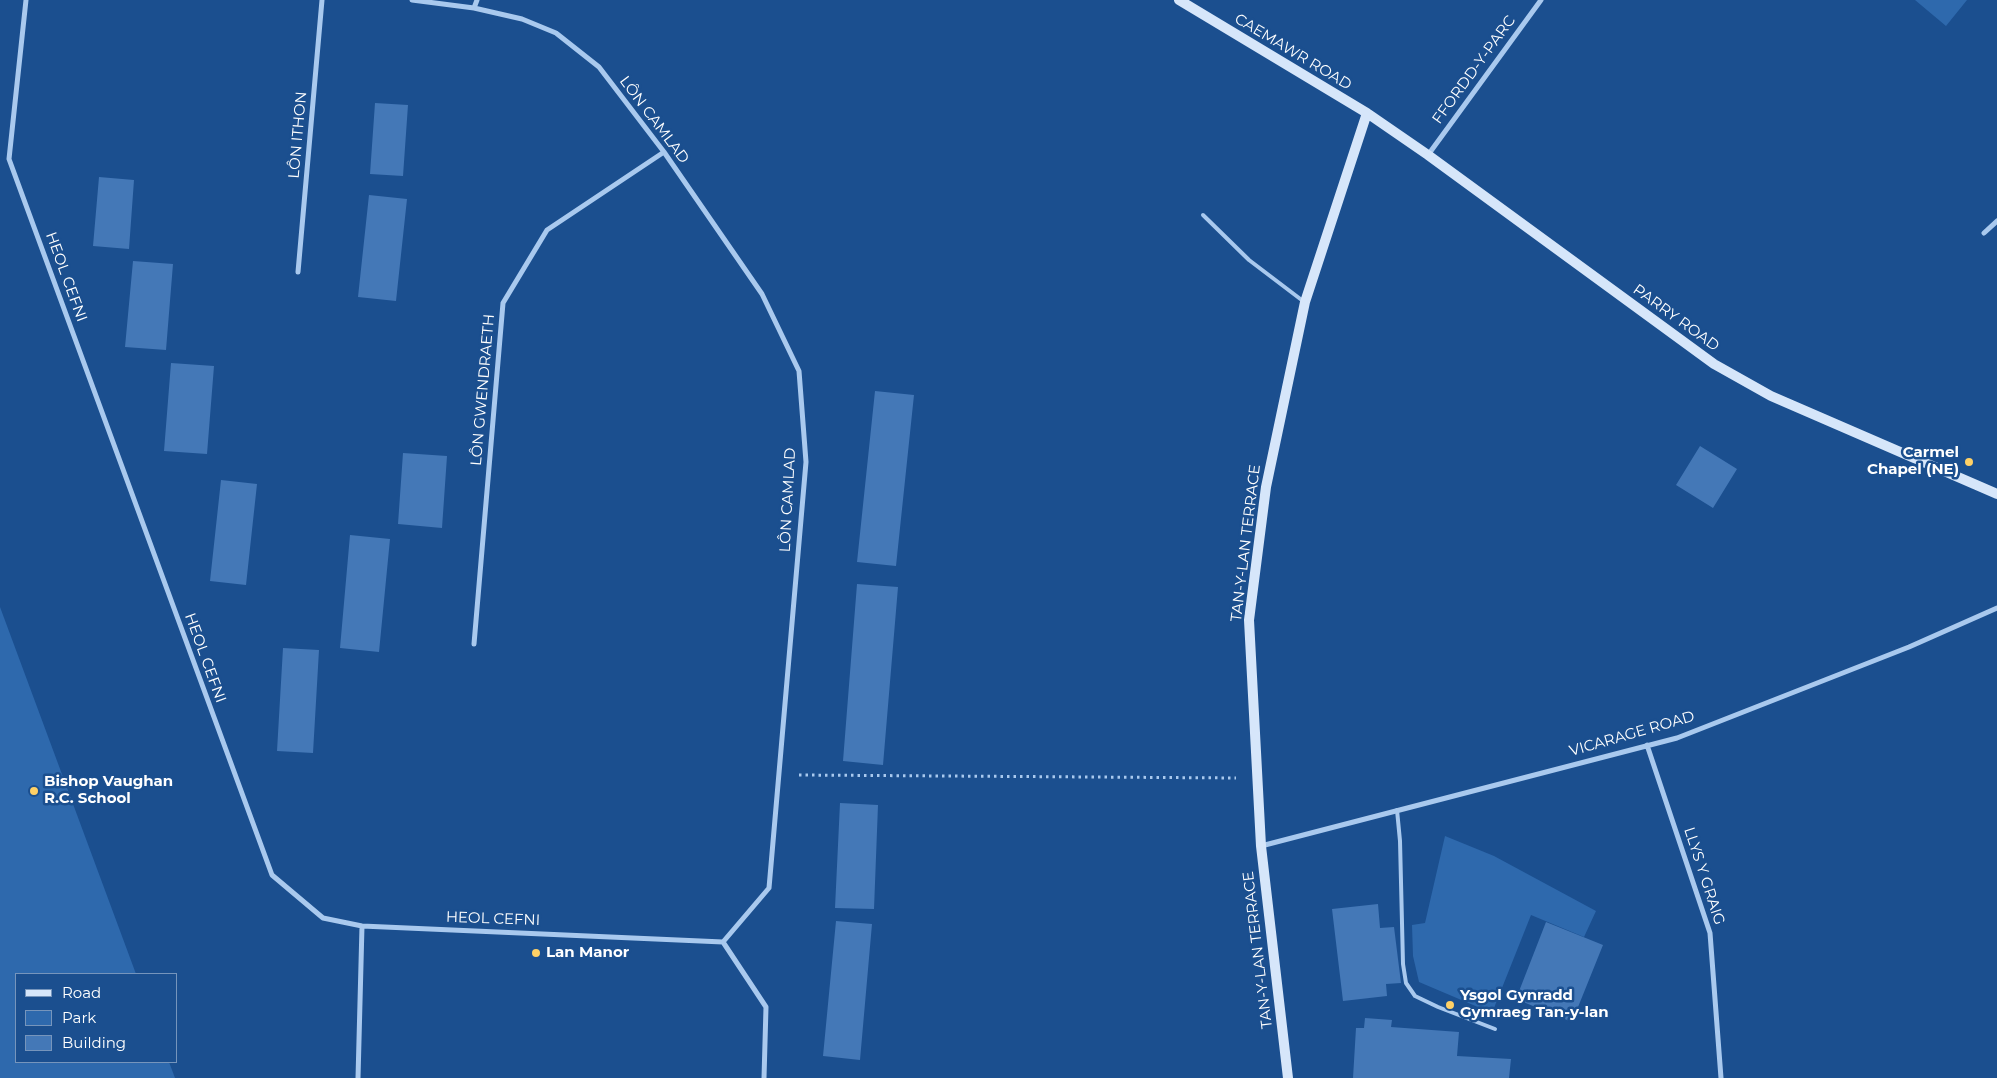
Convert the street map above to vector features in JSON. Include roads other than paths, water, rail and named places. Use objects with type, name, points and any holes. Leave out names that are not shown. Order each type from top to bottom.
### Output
[{"type":"street","name":"HEOL CEFNI","points":[[26,0],[9,159],[272,875],[323,918],[362,926],[723,942]]},
{"type":"street","name":"LÔN ITHON","points":[[298,272],[322,0]]},
{"type":"street","name":"LÔN CAMLAD","points":[[412,0],[474,8],[522,19],[556,33],[599,67],[664,152],[762,294],[799,371],[806,462],[769,888],[723,942]]},
{"type":"street","points":[[474,8],[477,0]]},
{"type":"street","name":"CAEMAWR ROAD","points":[[1179,0],[1367,113]]},
{"type":"street","name":"FFORDD-Y-PARC","points":[[1428,154],[1541,0]]},
{"type":"street","name":"PARRY ROAD","points":[[1367,113],[1428,154],[1714,364],[1771,396],[1997,494]]},
{"type":"street","name":"TAN-Y-LAN TERRACE","points":[[1288,1078],[1261,846],[1249,620],[1266,487],[1305,302],[1367,113]]},
{"type":"street","name":"LÔN GWENDRAETH","points":[[474,644],[503,303],[547,230],[664,152]]},
{"type":"street","points":[[1984,233],[1997,221]]},
{"type":"street","name":"VICARAGE ROAD","points":[[1261,846],[1677,738],[1899,651],[1997,608]]},
{"type":"street","name":"LLYS Y GRAIG","points":[[1648,745],[1710,933],[1721,1078]]},
{"type":"street","points":[[358,1078],[362,926]]},
{"type":"street","points":[[723,942],[766,1007],[764,1078]]},
{"type":"lane","points":[[1203,215],[1249,260],[1305,302]]},
{"type":"lane","points":[[1397,810],[1400,841],[1403,964],[1406,983],[1415,996],[1494,1029]]},
{"type":"place","name":"Carmel Chapel (NE)","points":[[1969,462]]},
{"type":"place","name":"Bishop Vaughan R.C. School","points":[[34,791]]},
{"type":"place","name":"Lan Manor","points":[[536,953]]},
{"type":"place","name":"Ysgol Gynradd Gymraeg Tan-y-lan","points":[[1450,1005]]}]
